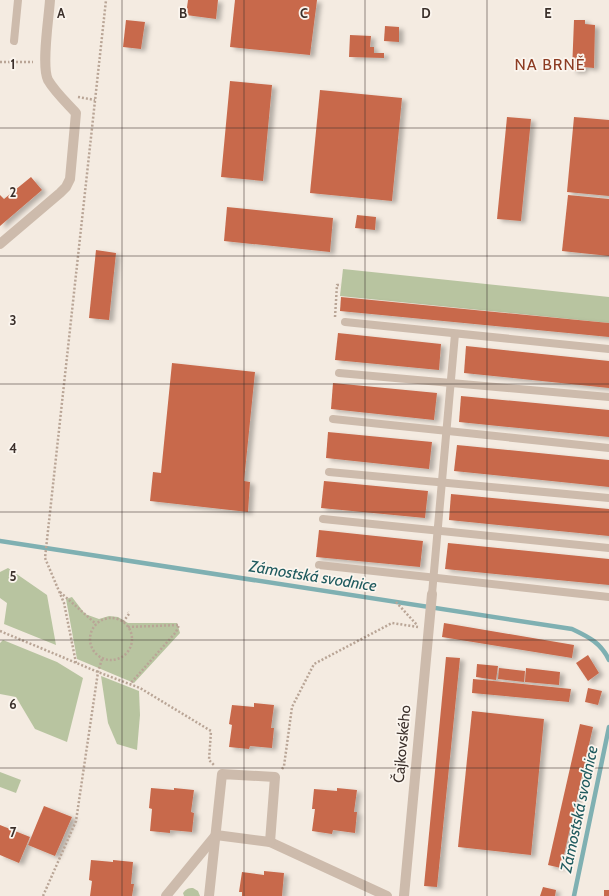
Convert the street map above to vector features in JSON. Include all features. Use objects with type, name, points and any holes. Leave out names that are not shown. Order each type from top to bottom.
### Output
[{"type":"street","points":[[0,244],[60,193],[66,187],[70,179],[76,112],[60,96],[47,78],[45,62],[50,0]]},
{"type":"street","name":"Čajkovského","points":[[404,896],[432,594]]},
{"type":"street","points":[[209,896],[222,774],[275,777],[270,842]]},
{"type":"street","points":[[216,835],[270,842],[387,896]]},
{"type":"street","points":[[166,896],[216,835]]},
{"type":"lane","points":[[14,41],[18,0]]},
{"type":"lane","points":[[345,322],[609,349]]},
{"type":"lane","points":[[432,594],[455,334]]},
{"type":"lane","points":[[339,373],[609,397]]},
{"type":"lane","points":[[333,419],[609,448]]},
{"type":"lane","points":[[329,472],[609,498]]},
{"type":"lane","points":[[323,519],[609,548]]},
{"type":"lane","points":[[319,566],[609,597]]},
{"type":"lane","points":[[596,596],[609,603]]},
{"type":"path","points":[[76,663],[64,603],[45,558],[106,0]]},
{"type":"path","points":[[0,62],[45,62]]},
{"type":"path","points":[[74,96],[95,100]]},
{"type":"path","points":[[341,285],[338,285],[334,321],[345,322]]},
{"type":"path","points":[[58,590],[96,624]]},
{"type":"path","points":[[275,777],[284,766],[292,708],[314,664],[392,623],[420,628],[396,602]]},
{"type":"path","points":[[123,622],[129,614],[128,612]]},
{"type":"path","points":[[110,618],[123,622],[132,634],[129,651],[120,658],[114,660],[102,658],[93,650],[91,645],[91,632],[96,624],[104,619],[110,618]]},
{"type":"path","points":[[128,627],[180,625],[176,632],[130,684]]},
{"type":"path","points":[[0,631],[140,688],[211,731],[208,760],[222,774]]},
{"type":"path","points":[[43,896],[76,821],[98,672],[102,658]]},
{"type":"green space","points":[[343,269],[609,297],[609,323],[340,296]]},
{"type":"green space","points":[[8,568],[47,595],[56,645],[4,624],[7,603],[0,598],[0,572]]},
{"type":"green space","points":[[72,597],[85,614],[99,619],[109,616],[118,617],[128,623],[177,623],[180,633],[134,683],[77,659],[66,599]]},
{"type":"green space","points":[[3,640],[57,662],[83,678],[67,742],[35,729],[16,697],[0,694],[0,643]]},
{"type":"green space","points":[[101,676],[139,691],[140,715],[137,750],[117,744],[108,723]]},
{"type":"green space","points":[[0,772],[21,780],[16,793],[0,787]]},
{"type":"green space","points":[[193,888],[198,891],[200,896],[184,896],[183,893],[185,891]]},
{"type":"building","points":[[188,0],[218,0],[216,19],[186,15]]},
{"type":"building","points":[[235,0],[317,0],[310,55],[230,47]]},
{"type":"building","points":[[126,20],[145,22],[141,49],[123,47]]},
{"type":"building","points":[[574,20],[585,20],[585,24],[595,25],[594,68],[583,67],[583,71],[572,71]]},
{"type":"building","points":[[385,26],[399,27],[399,42],[384,41]]},
{"type":"building","points":[[350,35],[371,36],[370,47],[374,47],[374,53],[384,53],[384,58],[349,57]]},
{"type":"building","points":[[230,81],[272,85],[263,181],[221,177]]},
{"type":"building","points":[[320,90],[402,98],[392,201],[310,193]]},
{"type":"building","points":[[507,117],[531,119],[521,221],[497,219]]},
{"type":"building","points":[[574,117],[609,120],[609,196],[567,192]]},
{"type":"building","points":[[31,177],[42,190],[0,226],[0,195],[4,199]]},
{"type":"building","points":[[568,195],[609,199],[609,256],[562,251]]},
{"type":"building","points":[[227,207],[333,218],[330,252],[224,241]]},
{"type":"building","points":[[357,215],[376,217],[375,230],[355,228]]},
{"type":"building","points":[[96,250],[116,253],[109,320],[89,318]]},
{"type":"building","points":[[341,297],[609,323],[609,337],[340,311]]},
{"type":"building","points":[[338,333],[441,344],[439,370],[335,360]]},
{"type":"building","points":[[466,346],[609,361],[609,388],[464,373]]},
{"type":"building","points":[[172,363],[255,372],[244,481],[250,482],[248,512],[150,501],[153,472],[161,473]]},
{"type":"building","points":[[333,383],[437,393],[434,420],[331,409]]},
{"type":"building","points":[[461,396],[609,410],[609,437],[459,422]]},
{"type":"building","points":[[328,432],[432,442],[429,469],[326,458]]},
{"type":"building","points":[[457,445],[609,460],[609,487],[454,471]]},
{"type":"building","points":[[324,481],[428,491],[425,518],[321,508]]},
{"type":"building","points":[[451,494],[609,509],[609,536],[449,520]]},
{"type":"building","points":[[319,530],[423,541],[420,567],[316,557]]},
{"type":"building","points":[[448,543],[609,559],[609,585],[445,569]]},
{"type":"building","points":[[444,623],[574,645],[572,658],[442,637]]},
{"type":"building","points":[[588,655],[599,673],[588,681],[576,663]]},
{"type":"building","points":[[446,657],[460,658],[437,887],[424,886]]},
{"type":"building","points":[[477,664],[498,666],[496,680],[476,677]]},
{"type":"building","points":[[499,668],[525,671],[524,682],[498,679]]},
{"type":"building","points":[[526,668],[560,672],[559,685],[525,682]]},
{"type":"building","points":[[473,679],[571,689],[569,702],[472,693]]},
{"type":"building","points":[[588,688],[602,691],[598,705],[585,702]]},
{"type":"building","points":[[254,703],[274,705],[271,728],[274,728],[272,748],[250,746],[249,749],[229,747],[232,725],[229,724],[232,705],[254,707]]},
{"type":"building","points":[[472,711],[544,719],[531,855],[458,847]]},
{"type":"building","points":[[580,724],[593,727],[561,868],[548,865]]},
{"type":"building","points":[[151,788],[194,790],[191,812],[194,813],[192,832],[170,830],[170,833],[150,831],[152,809],[149,808]]},
{"type":"building","points":[[337,788],[357,790],[354,812],[357,812],[355,833],[333,830],[332,834],[312,831],[315,809],[312,809],[314,789],[337,791]]},
{"type":"building","points":[[44,806],[72,817],[55,856],[28,845]]},
{"type":"building","points":[[0,825],[30,837],[19,863],[0,855]]},
{"type":"building","points":[[91,860],[133,862],[131,884],[134,884],[132,896],[90,896],[92,881],[89,880]]},
{"type":"building","points":[[264,871],[284,873],[282,896],[242,896],[242,892],[239,892],[242,872],[264,875]]},
{"type":"building","points":[[543,887],[556,890],[555,896],[540,896]]},
{"type":"building","points":[[604,890],[609,890],[609,896],[604,896]]},
{"type":"waterway","name":"Zámostská svodnice","points":[[0,541],[572,629],[594,641],[606,654],[609,660]]},
{"type":"waterway","name":"Zámostská svodnice","points":[[574,896],[609,727]]},
{"type":"district","name":"NA BRNĚ","points":[[550,64]]}]
